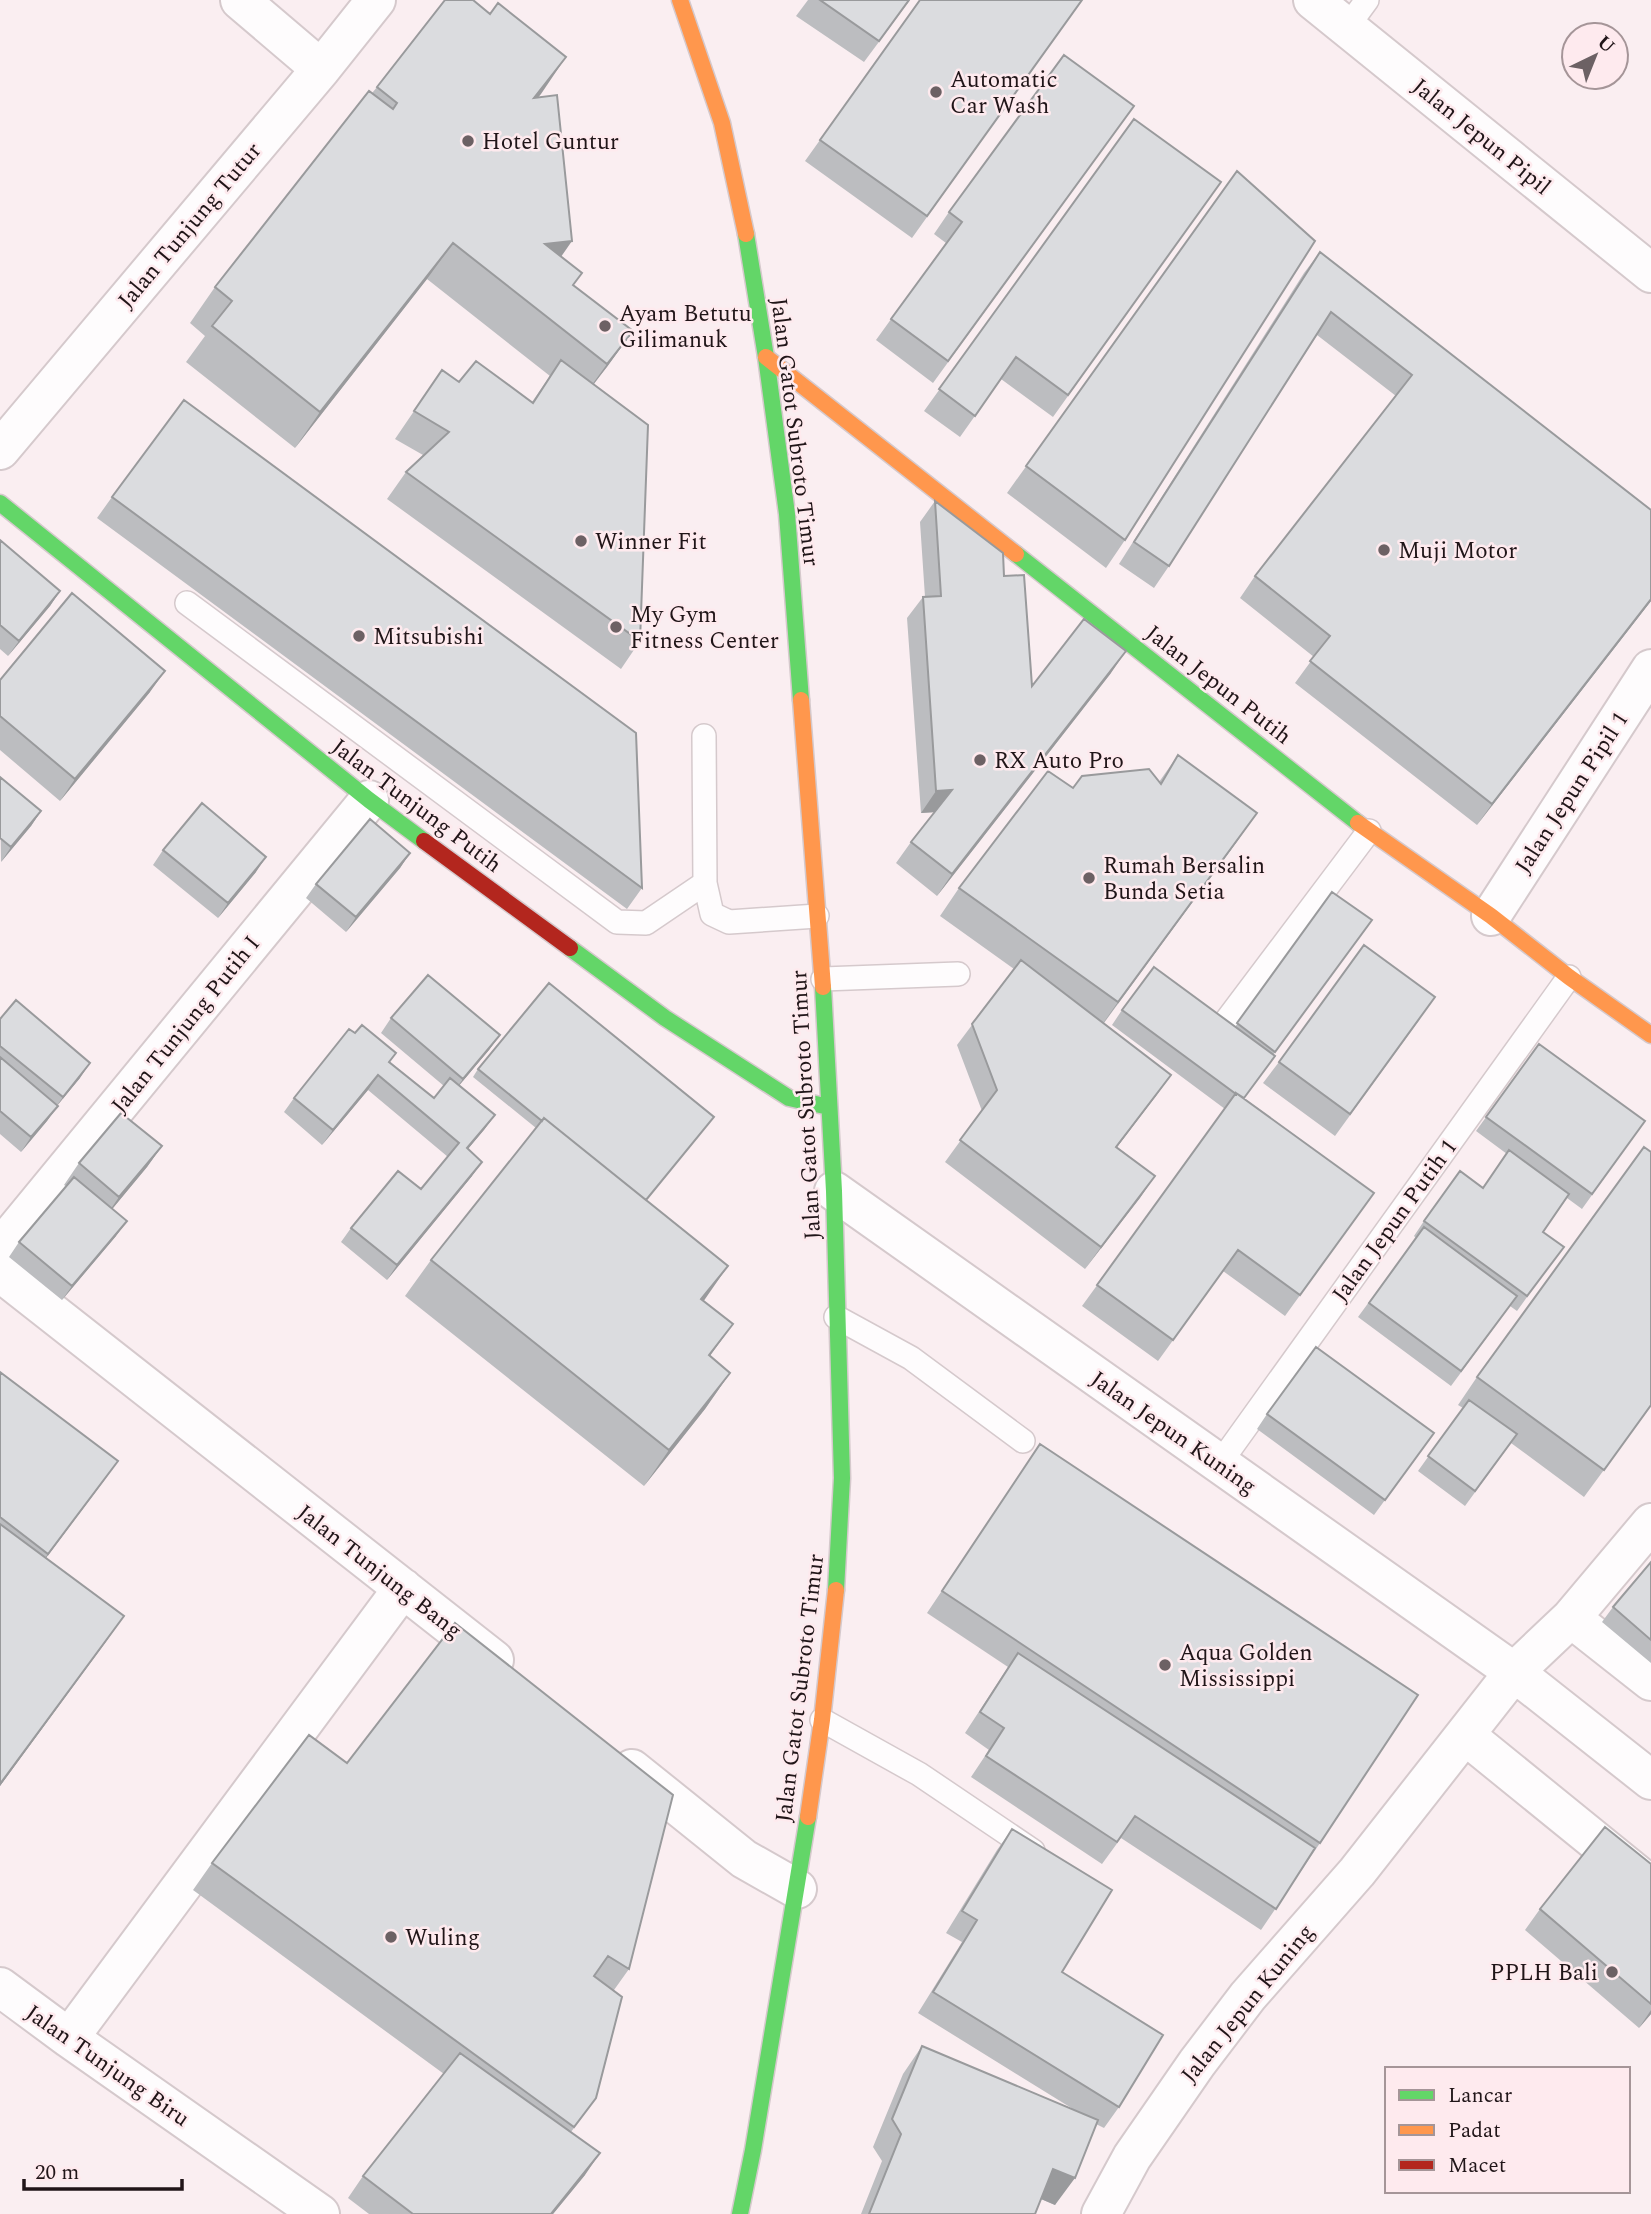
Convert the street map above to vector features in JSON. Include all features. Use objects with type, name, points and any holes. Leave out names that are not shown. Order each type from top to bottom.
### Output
[{"type":"main road","name":"Jalan Gatot Subroto Timur","points":[[680,0],[722,122],[747,236],[787,514],[824,979],[834,1191],[842,1478],[835,1611],[822,1720],[756,2137],[740,2214]]},
{"type":"main road","name":"Jalan Jepun Putih","points":[[766,358],[1369,831],[1491,916],[1569,977],[1651,1035]]},
{"type":"main road","name":"Jalan Tunjung Putih","points":[[0,503],[369,800],[665,1018],[789,1098],[830,1107]]},
{"type":"street","points":[[240,0],[321,69]]},
{"type":"street","name":"Jalan Tunjung Tutur","points":[[0,450],[376,0]]},
{"type":"street","name":"Jalan Jepun Pipil","points":[[1313,0],[1357,13],[1651,273]]},
{"type":"street","name":"Jalan Jepun Pipil 1","points":[[1491,916],[1651,669]]},
{"type":"street","name":"Jalan Tunjung Putih I","points":[[0,1249],[369,800]]},
{"type":"street","name":"Jalan Jepun Kuning","points":[[834,1191],[1514,1672],[1651,1780]]},
{"type":"street","name":"Jalan Tunjung Bang","points":[[0,1272],[521,1682]]},
{"type":"street","name":"Jalan Jepun Kuning","points":[[1101,2214],[1132,2157],[1196,2063],[1248,1996],[1357,1872],[1514,1672],[1571,1618],[1651,1523]]},
{"type":"street","points":[[69,2038],[403,1588]]},
{"type":"street","points":[[1571,1618],[1651,1681]]},
{"type":"street","points":[[1465,1735],[1651,1886]]},
{"type":"street","points":[[607,1749],[744,1859],[797,1889]]},
{"type":"street","name":"Jalan Tunjung Biru","points":[[0,1987],[320,2214]]},
{"type":"lane","points":[[187,603],[617,922],[646,923],[705,883]]},
{"type":"lane","points":[[704,736],[705,883],[712,914],[729,922],[817,916]]},
{"type":"lane","points":[[1220,1029],[1369,831]]},
{"type":"lane","points":[[824,979],[958,974]]},
{"type":"lane","name":"Jalan Jepun Putih 1","points":[[1220,1464],[1569,977]]},
{"type":"lane","points":[[836,1317],[911,1358],[1023,1441]]},
{"type":"lane","points":[[822,1720],[919,1774],[1034,1852]]},
{"type":"building","points":[[445,0],[473,0],[490,14],[498,3],[566,57],[534,98],[557,95],[572,241],[545,244],[582,273],[573,285],[633,331],[607,364],[453,243],[320,412],[212,326],[232,301],[215,287],[369,91],[393,109],[397,103],[377,87]]},
{"type":"building","points":[[820,0],[909,0],[879,41]]},
{"type":"building","name":"Automatic Car Wash","points":[[920,0],[1082,0],[927,216],[820,140]]},
{"type":"building","points":[[1064,55],[1134,106],[948,361],[891,319],[962,222],[949,212]]},
{"type":"building","points":[[1134,119],[1221,182],[1068,395],[1016,357],[975,416],[939,389]]},
{"type":"building","points":[[1237,171],[1315,241],[1125,540],[1026,466]]},
{"type":"building","name":"Muji Motor","points":[[1320,252],[1651,510],[1651,599],[1492,804],[1310,661],[1330,636],[1255,576],[1412,375],[1331,312],[1169,566],[1134,542]]},
{"type":"building","points":[[561,360],[648,425],[640,641],[406,472],[449,432],[414,411],[442,370],[459,382],[476,361],[533,403]]},
{"type":"building","name":"Mitsubishi","points":[[184,400],[636,733],[642,888],[112,497]]},
{"type":"building","name":"RX Auto Pro","points":[[935,501],[1003,553],[1004,576],[1024,575],[1032,686],[1084,619],[1126,651],[952,874],[911,842],[952,790],[936,791],[923,597],[941,596]]},
{"type":"building","points":[[0,540],[60,591],[19,641],[0,625]]},
{"type":"building","points":[[72,593],[165,671],[75,779],[0,716],[0,680]]},
{"type":"building","name":"Rumah Bersalin Bunda Setia","points":[[1178,755],[1257,813],[1118,1002],[959,888],[1048,771],[1073,788],[1082,776],[1149,769],[1161,784]]},
{"type":"building","points":[[0,777],[41,811],[11,847],[0,838]]},
{"type":"building","points":[[202,803],[266,857],[228,903],[163,850]]},
{"type":"building","points":[[370,819],[410,853],[356,917],[316,884]]},
{"type":"building","points":[[1332,892],[1372,920],[1275,1052],[1237,1023]]},
{"type":"building","points":[[1364,945],[1435,997],[1350,1114],[1279,1062]]},
{"type":"building","points":[[1021,960],[1171,1075],[1116,1147],[1155,1176],[1101,1247],[960,1140],[997,1090],[972,1024]]},
{"type":"building","points":[[1154,967],[1275,1056],[1244,1098],[1122,1010]]},
{"type":"building","points":[[428,975],[500,1035],[463,1079],[391,1018]]},
{"type":"building","points":[[549,983],[714,1117],[646,1200],[478,1069]]},
{"type":"building","points":[[16,1000],[90,1063],[63,1097],[0,1046],[0,1019]]},
{"type":"building","points":[[362,1025],[396,1053],[389,1062],[434,1098],[450,1078],[495,1115],[467,1148],[482,1162],[397,1265],[351,1228],[398,1171],[421,1189],[459,1143],[378,1075],[333,1130],[294,1098],[349,1029],[355,1033]]},
{"type":"building","points":[[1539,1044],[1645,1121],[1592,1194],[1486,1117]]},
{"type":"building","points":[[0,1057],[58,1106],[31,1137],[0,1111]]},
{"type":"building","points":[[1236,1093],[1374,1193],[1300,1295],[1238,1250],[1173,1340],[1097,1285]]},
{"type":"building","points":[[121,1113],[162,1146],[119,1197],[79,1163]]},
{"type":"building","points":[[544,1118],[728,1266],[701,1299],[733,1324],[709,1355],[730,1373],[669,1450],[431,1260]]},
{"type":"building","points":[[1644,1147],[1651,1152],[1651,1405],[1604,1470],[1477,1377]]},
{"type":"building","points":[[1509,1150],[1569,1194],[1543,1232],[1564,1247],[1527,1296],[1424,1221],[1460,1171],[1483,1188]]},
{"type":"building","points":[[74,1177],[127,1221],[72,1286],[19,1242]]},
{"type":"building","points":[[1424,1227],[1517,1296],[1461,1371],[1369,1303]]},
{"type":"building","points":[[1316,1347],[1434,1433],[1385,1500],[1267,1414]]},
{"type":"building","points":[[0,1372],[118,1461],[48,1554],[0,1517]]},
{"type":"building","points":[[1469,1400],[1517,1434],[1475,1491],[1428,1456]]},
{"type":"building","name":"Aqua Golden Mississippi","points":[[1040,1444],[1418,1695],[1320,1843],[942,1591]]},
{"type":"building","points":[[0,1524],[124,1616],[0,1784]]},
{"type":"building","points":[[1651,1562],[1651,1640],[1613,1607]]},
{"type":"building","points":[[455,1623],[673,1795],[629,1969],[608,1956],[594,1976],[622,1997],[596,2098],[574,2127],[212,1863],[309,1735],[347,1763]]},
{"type":"building","points":[[1018,1653],[1315,1848],[1276,1909],[1135,1816],[1117,1842],[986,1756],[1004,1728],[980,1712]]},
{"type":"building","name":"PPLH Bali","points":[[1605,1827],[1651,1864],[1651,2004],[1540,1909]]},
{"type":"building","points":[[1012,1829],[1112,1890],[1062,1972],[1163,2035],[1119,2107],[933,1992],[977,1920],[962,1911]]},
{"type":"building","points":[[922,2046],[1098,2120],[1075,2178],[1053,2169],[1035,2214],[869,2214],[901,2134],[892,2119]]},
{"type":"building","points":[[460,2053],[600,2153],[551,2214],[413,2214],[363,2176]]},
{"type":"traffic: fast","points":[[746,234],[787,514],[801,700]]},
{"type":"traffic: fast","points":[[0,503],[369,800],[424,841]]},
{"type":"traffic: fast","points":[[1016,554],[1358,823]]},
{"type":"traffic: fast","points":[[570,948],[665,1018],[789,1098],[829,1107]]},
{"type":"traffic: fast","points":[[823,987],[834,1191],[842,1478],[836,1590]]},
{"type":"traffic: fast","points":[[740,2214],[808,1817]]},
{"type":"traffic: slow","points":[[680,0],[722,123],[746,234]]},
{"type":"traffic: slow","points":[[766,357],[1016,554]]},
{"type":"traffic: slow","points":[[801,700],[823,987]]},
{"type":"traffic: slow","points":[[1358,823],[1491,916],[1569,977],[1651,1035]]},
{"type":"traffic: slow","points":[[808,1817],[836,1590]]},
{"type":"traffic: jam","points":[[424,841],[570,948]]},
{"type":"place","name":"Automatic Car Wash","points":[[936,92]]},
{"type":"place","name":"Hotel Guntur","points":[[468,141]]},
{"type":"place","name":"Ayam Betutu Gilimanuk","points":[[605,326]]},
{"type":"place","name":"Winner Fit","points":[[581,541]]},
{"type":"place","name":"Muji Motor","points":[[1384,550]]},
{"type":"place","name":"My Gym Fitness Center","points":[[616,627]]},
{"type":"place","name":"Mitsubishi","points":[[359,636]]},
{"type":"place","name":"RX Auto Pro","points":[[980,760]]},
{"type":"place","name":"Rumah Bersalin Bunda Setia","points":[[1089,878]]},
{"type":"place","name":"Aqua Golden Mississippi","points":[[1165,1665]]},
{"type":"place","name":"Wuling","points":[[391,1937]]},
{"type":"place","name":"PPLH Bali","points":[[1612,1972]]}]
